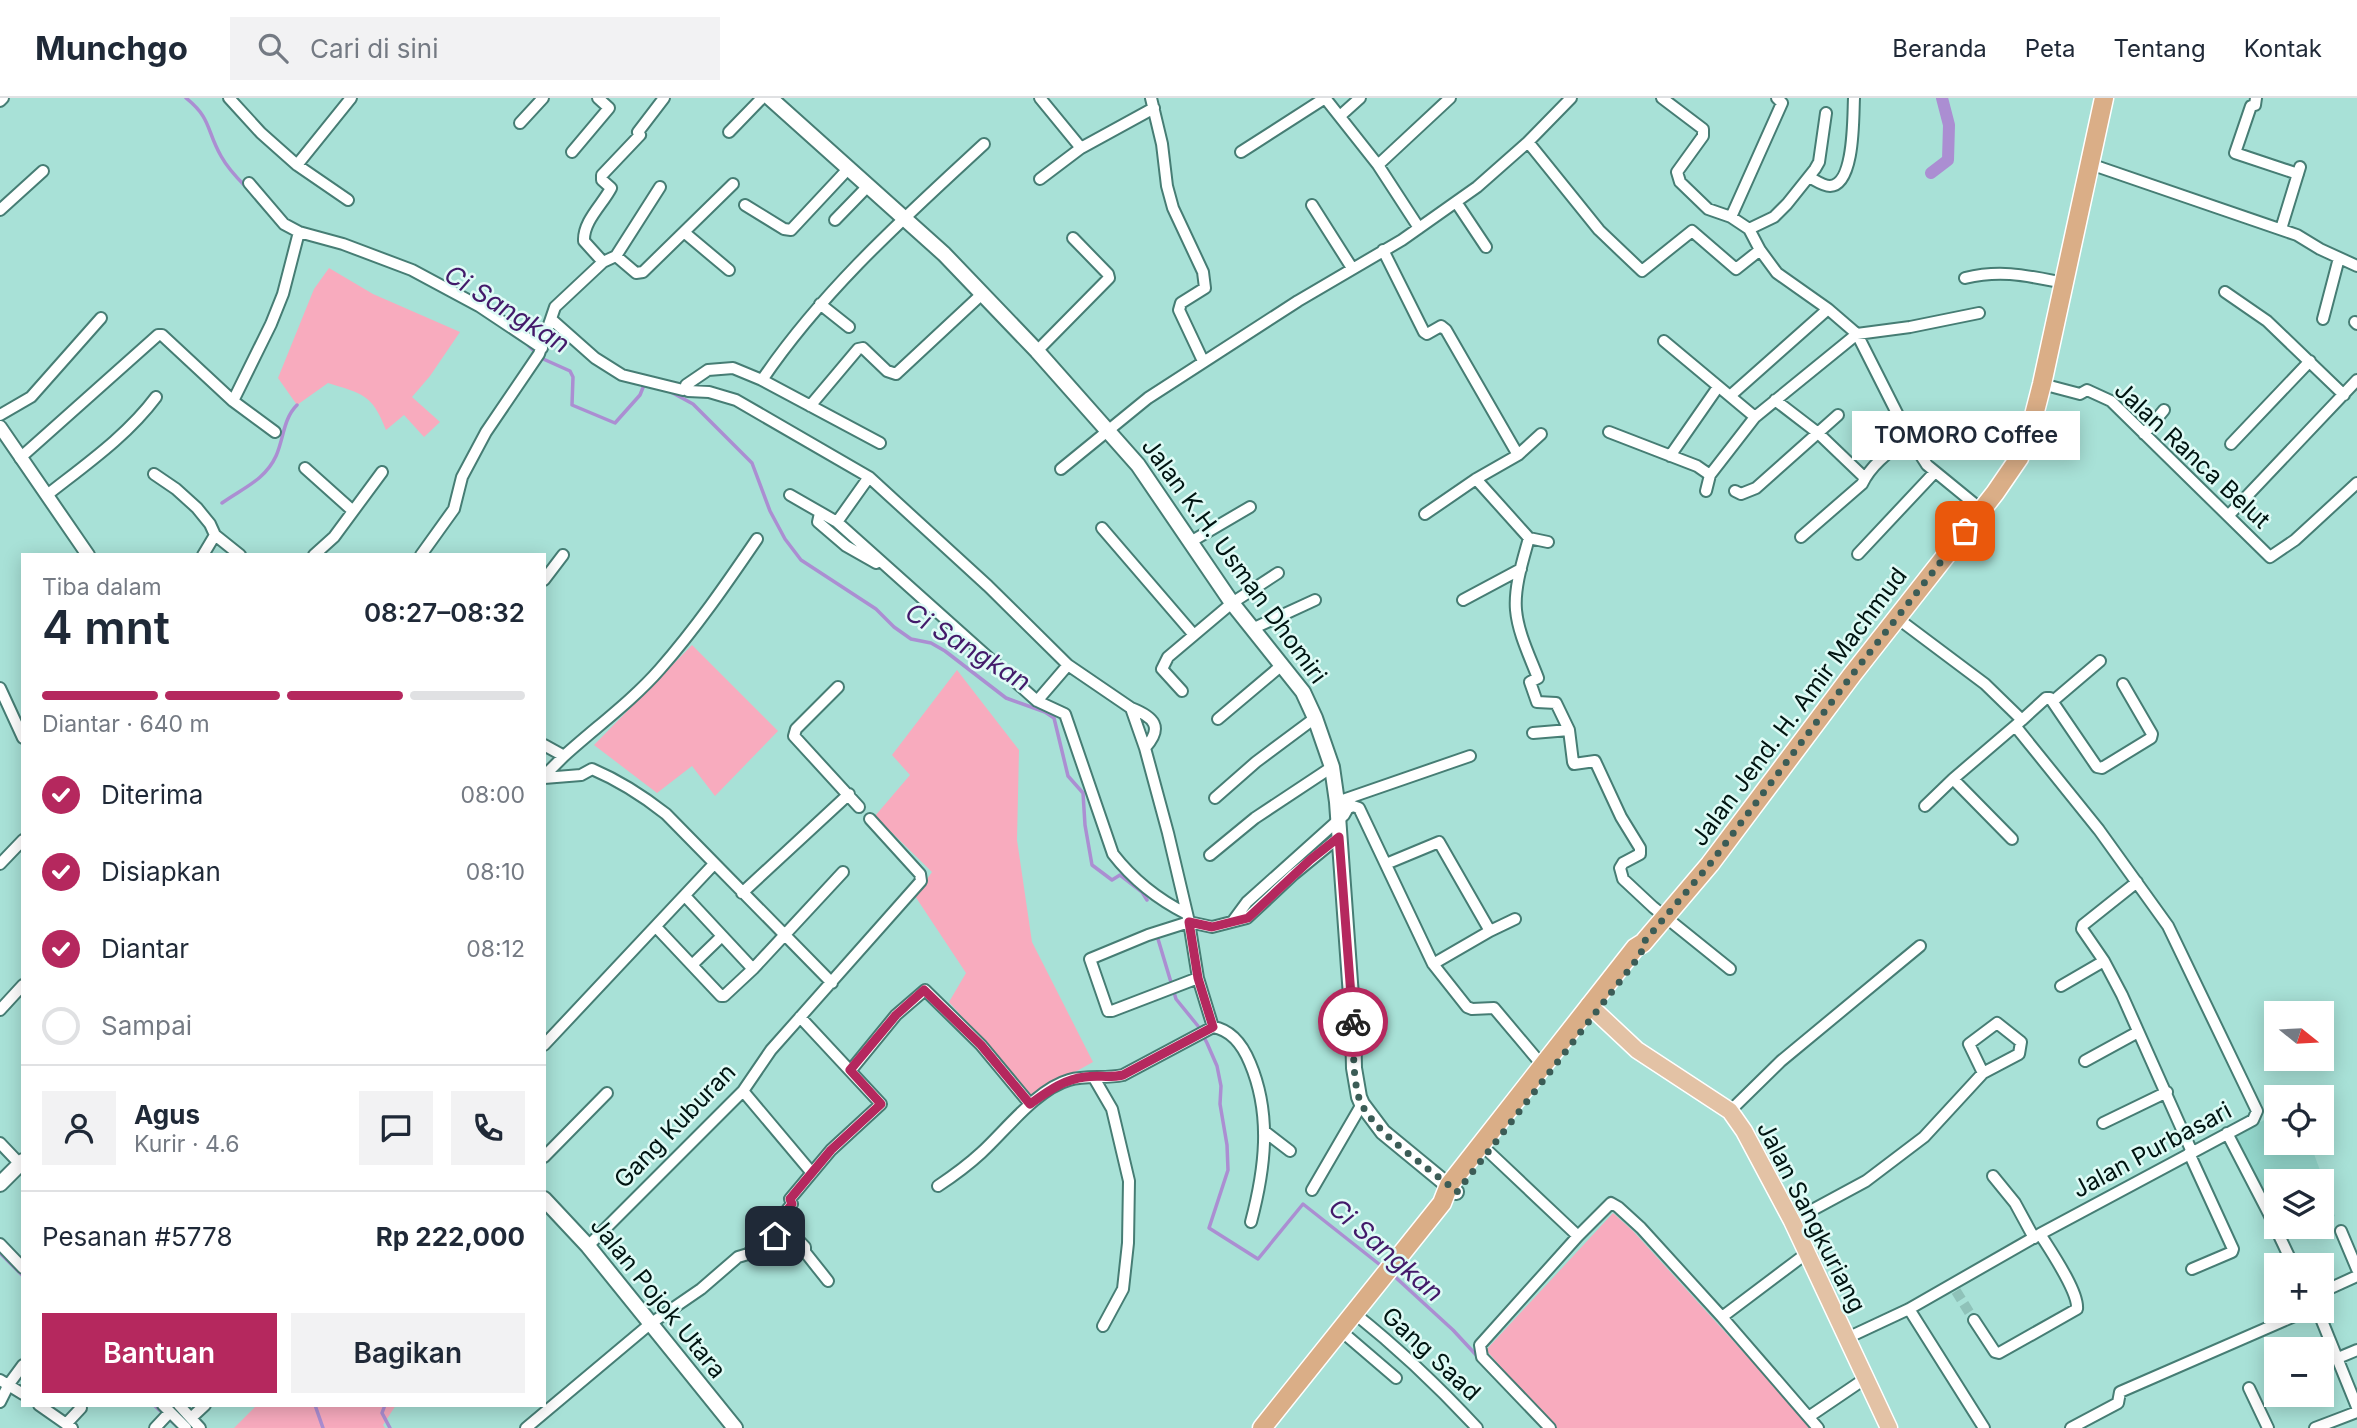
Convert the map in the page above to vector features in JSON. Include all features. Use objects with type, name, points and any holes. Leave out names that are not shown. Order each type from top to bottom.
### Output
[{"type":"highway","name":"Jalan Jend. H. Amir Machmud","points":[[1449,1193],[1489,1152],[1634,948],[1643,943],[1710,864],[2019,458],[2042,384],[2104,98]]},
{"type":"highway","name":"Jalan Jend. H. Amir Machmud","points":[[1262,1428],[1449,1193],[1542,1065],[1593,1008]]},
{"type":"main road","name":"Jalan K.H. Usman Dhomiri","points":[[770,98],[906,217],[1037,351],[1107,429],[1138,465],[1233,603],[1303,692],[1332,767],[1350,975],[1354,1068],[1362,1104],[1383,1132],[1449,1193]]},
{"type":"main road","name":"Jalan Sangkuriang","points":[[1593,1008],[1637,1049],[1730,1111],[1744,1131],[1792,1221],[1889,1428]]},
{"type":"main road","points":[[0,1184],[21,1162]]},
{"type":"main road","name":"Jalan Pojok Utara","points":[[546,1201],[588,1246],[735,1428]]},
{"type":"street","points":[[229,98],[261,133],[297,165],[348,200]]},
{"type":"street","points":[[297,165],[351,98]]},
{"type":"street","points":[[520,122],[543,98]]},
{"type":"street","points":[[572,152],[609,108],[598,98]]},
{"type":"street","points":[[603,262],[584,241],[584,231],[611,190],[602,180],[602,175],[633,144],[640,135],[638,132],[664,98]]},
{"type":"street","points":[[729,132],[762,98]]},
{"type":"street","points":[[1040,98],[1081,148]]},
{"type":"street","points":[[1241,152],[1325,98],[1378,165],[1419,228]]},
{"type":"street","points":[[1340,116],[1360,98]]},
{"type":"street","points":[[1378,165],[1450,98]]},
{"type":"street","points":[[1061,469],[1148,398],[1203,361],[1419,228],[1477,187],[1528,142],[1571,98]]},
{"type":"street","points":[[1662,98],[1703,129],[1703,136],[1677,172],[1678,179],[1708,209],[1731,217],[1749,229],[1777,273],[1828,309],[1860,339],[1909,437],[1927,465],[1982,510]]},
{"type":"street","points":[[1731,217],[1782,103],[1777,98]]},
{"type":"street","points":[[1809,177],[1827,186],[1832,185],[1848,168],[1854,98]]},
{"type":"street","points":[[2256,98],[2254,105],[2250,106],[2235,153],[2299,171],[2281,229]]},
{"type":"street","points":[[1040,179],[1081,148],[1153,103],[1172,208],[1203,272],[1205,288],[1181,303],[1179,310],[1203,361]]},
{"type":"street","points":[[1749,229],[1774,217],[1819,162],[1826,113]]},
{"type":"street","points":[[1528,142],[1599,230],[1642,271],[1692,231],[1737,269],[1760,250]]},
{"type":"street","points":[[762,380],[820,304],[906,217],[985,144]]},
{"type":"street","points":[[2090,164],[2297,235],[2357,266]]},
{"type":"street","points":[[745,205],[784,229],[791,230],[848,169]]},
{"type":"street","points":[[0,210],[43,171]]},
{"type":"street","points":[[249,183],[284,224],[298,235],[354,248],[412,270],[479,306],[539,354]]},
{"type":"street","points":[[616,256],[636,273],[641,273],[733,184]]},
{"type":"street","points":[[835,220],[868,186]]},
{"type":"street","points":[[422,553],[454,509],[462,477],[486,432],[539,354],[555,307],[603,262],[616,256],[660,187]]},
{"type":"street","points":[[1456,202],[1486,247]]},
{"type":"street","points":[[1312,205],[1352,268]]},
{"type":"street","points":[[685,233],[729,270]]},
{"type":"street","points":[[233,401],[283,294],[298,235]]},
{"type":"street","points":[[1037,351],[1109,278],[1073,238]]},
{"type":"street","points":[[1383,250],[1424,332],[1427,334],[1441,326],[1446,330],[1518,455]]},
{"type":"street","points":[[2323,319],[2339,258]]},
{"type":"street","points":[[1965,278],[1990,272],[2030,275],[2064,283]]},
{"type":"street","points":[[2225,292],[2267,321],[2344,395]]},
{"type":"street","points":[[810,406],[858,348],[863,348],[887,371],[896,374],[982,293]]},
{"type":"street","points":[[820,304],[849,327]]},
{"type":"street","points":[[1730,396],[1828,309]]},
{"type":"street","points":[[1706,491],[1710,475],[1755,417],[1860,339],[1979,313]]},
{"type":"street","points":[[0,415],[31,397],[101,318]]},
{"type":"street","points":[[551,319],[595,358],[622,375],[720,394],[869,477],[988,586],[1068,665],[1131,708],[1148,716],[1156,728],[1145,748]]},
{"type":"street","points":[[20,458],[158,335],[162,335],[233,401],[275,432]]},
{"type":"street","points":[[1664,341],[1755,417]]},
{"type":"street","points":[[2231,444],[2310,361]]},
{"type":"street","points":[[686,389],[709,370],[733,368],[762,380],[880,443]]},
{"type":"street","points":[[2229,516],[2357,380]]},
{"type":"street","name":"Jalan Ranca Belut","points":[[2042,384],[2080,394],[2087,390],[2104,397],[2270,557],[2295,540],[2357,484]]},
{"type":"street","points":[[1670,456],[1718,387]]},
{"type":"street","points":[[47,495],[102,452],[142,415],[156,397]]},
{"type":"street","points":[[1775,400],[1818,433],[1865,478]]},
{"type":"street","points":[[2144,434],[2164,410]]},
{"type":"street","points":[[1735,491],[1741,494],[1756,488],[1838,415]]},
{"type":"street","points":[[0,427],[87,553]]},
{"type":"street","points":[[1609,432],[1697,466],[1710,475]]},
{"type":"street","points":[[1425,514],[1476,479],[1518,455],[1541,435]]},
{"type":"street","points":[[1801,537],[1862,484],[1886,454],[1909,437]]},
{"type":"street","points":[[305,468],[353,511]]},
{"type":"street","points":[[316,553],[334,537],[382,472]]},
{"type":"street","points":[[1858,554],[1935,472]]},
{"type":"street","points":[[154,474],[197,508],[210,524],[215,536],[237,553]]},
{"type":"street","points":[[837,522],[869,477]]},
{"type":"street","points":[[1476,479],[1529,538],[1548,542]]},
{"type":"street","points":[[790,495],[837,522],[1037,701],[1065,714],[1113,854],[1148,891],[1188,918],[1212,927],[1248,918],[1302,867],[1339,837]]},
{"type":"street","points":[[1192,541],[1250,507]]},
{"type":"street","points":[[820,513],[818,522],[846,546],[894,573]]},
{"type":"street","points":[[1102,528],[1194,635]]},
{"type":"street","points":[[204,553],[215,536]]},
{"type":"street","points":[[1529,538],[1521,569],[1516,609],[1522,635],[1538,678],[1530,682],[1537,702],[1556,703],[1569,730],[1574,764],[1595,761],[1621,817],[1640,848],[1640,854],[1623,863],[1620,868],[1623,879],[1730,969]]},
{"type":"street","points":[[546,775],[659,671],[696,625],[757,539]]},
{"type":"street","points":[[546,577],[563,555]]},
{"type":"street","points":[[1464,600],[1521,569]]},
{"type":"street","points":[[1182,691],[1162,669],[1168,657],[1233,603],[1278,573]]},
{"type":"street","points":[[1252,629],[1315,600]]},
{"type":"street","name":"Jalan Purbasari","points":[[1847,1338],[1954,1288],[2037,1236],[2253,1119],[2257,1111],[2168,926],[2137,882],[2019,723],[1985,684],[1897,618]]},
{"type":"street","points":[[2053,701],[2100,661]]},
{"type":"street","points":[[1037,701],[1068,665]]},
{"type":"street","points":[[1219,719],[1282,665]]},
{"type":"street","points":[[1925,806],[2046,698],[2053,701],[2097,767],[2102,768],[2151,738],[2152,734],[2123,684]]},
{"type":"street","points":[[838,687],[796,729],[794,736],[859,807]]},
{"type":"street","points":[[0,688],[21,734]]},
{"type":"street","points":[[1131,708],[1145,748],[1188,918],[1198,978],[1213,1027]]},
{"type":"street","points":[[1215,798],[1256,762],[1315,718]]},
{"type":"street","points":[[1533,733],[1569,730]]},
{"type":"street","points":[[546,746],[564,756]]},
{"type":"street","points":[[1337,802],[1470,756]]},
{"type":"street","points":[[1210,855],[1255,818],[1332,767]]},
{"type":"street","points":[[546,777],[582,775],[592,769],[629,786],[666,814],[832,983]]},
{"type":"street","points":[[1953,779],[2012,839]]},
{"type":"street","points":[[741,893],[849,794]]},
{"type":"street","points":[[1233,921],[1247,902],[1348,808],[1359,808],[1433,964],[1467,1007],[1494,1008],[1542,1065]]},
{"type":"street","name":"Gang Kuburan","points":[[588,1246],[743,1091],[771,1050],[922,879],[870,819]]},
{"type":"street","points":[[0,864],[21,842]]},
{"type":"street","points":[[1386,864],[1438,842],[1490,931]]},
{"type":"street","points":[[546,1043],[714,864]]},
{"type":"street","points":[[656,927],[721,996],[727,995],[843,872]]},
{"type":"street","points":[[2137,882],[2083,925],[2083,933],[2104,961],[2138,1032],[2233,1250],[2192,1269]]},
{"type":"street","points":[[685,896],[753,969]]},
{"type":"street","points":[[1188,918],[1090,959],[1108,1011],[1198,978]]},
{"type":"street","points":[[1433,964],[1515,919]]},
{"type":"street","points":[[693,964],[722,936]]},
{"type":"street","points":[[1730,1111],[1781,1061],[1920,946]]},
{"type":"street","points":[[2061,986],[2104,961]]},
{"type":"street","points":[[2,1004],[21,987]]},
{"type":"street","points":[[850,1070],[896,1015],[925,990],[981,1045],[1030,1104]]},
{"type":"street","points":[[800,1017],[881,1104],[833,1149],[790,1199],[792,1204],[779,1220],[805,1247],[805,1252],[828,1281]]},
{"type":"street","points":[[1792,1221],[1866,1181],[1924,1137],[1983,1073],[2020,1054],[2021,1042],[1997,1023],[1969,1044],[1983,1073]]},
{"type":"street","points":[[938,1186],[981,1153],[1030,1104],[1063,1082],[1088,1076],[1110,1078],[1123,1075],[1213,1027],[1226,1031],[1246,1052],[1263,1104],[1265,1150],[1261,1187],[1251,1222]]},
{"type":"street","points":[[2085,1061],[2138,1032]]},
{"type":"street","points":[[1094,1077],[1112,1109],[1129,1181],[1128,1243],[1123,1289],[1103,1326]]},
{"type":"street","points":[[743,1091],[812,1173]]},
{"type":"street","points":[[2103,1123],[2166,1092]]},
{"type":"street","points":[[546,1155],[607,1093]]},
{"type":"street","points":[[1312,1190],[1362,1104]]},
{"type":"street","points":[[1264,1130],[1290,1151]]},
{"type":"street","points":[[2227,1133],[2270,1213],[2288,1253]]},
{"type":"street","points":[[0,1143],[21,1162]]},
{"type":"street","points":[[1489,1152],[1578,1236]]},
{"type":"street","points":[[1974,1320],[1995,1353],[1999,1353],[2077,1309],[2078,1304],[2037,1236],[1993,1176]]},
{"type":"street","points":[[1544,1426],[1482,1357],[1480,1345],[1607,1205],[1614,1204],[1642,1228],[1818,1428]]},
{"type":"street","points":[[526,1428],[650,1324],[684,1298],[701,1289],[738,1257],[748,1254],[759,1242],[764,1247],[785,1226]]},
{"type":"street","points":[[2341,1231],[2357,1269]]},
{"type":"street","points":[[0,1244],[21,1266]]},
{"type":"street","points":[[1722,1317],[1807,1253]]},
{"type":"street","points":[[2334,1287],[2357,1276]]},
{"type":"street","points":[[1909,1309],[1984,1428]]},
{"type":"street","name":"Gang Saad","points":[[1354,1313],[1388,1340],[1477,1428]]},
{"type":"street","points":[[2071,1428],[2118,1403],[2120,1392],[2278,1323]]},
{"type":"street","points":[[2315,1428],[2329,1425],[2357,1410],[2323,1323]]},
{"type":"street","points":[[1340,1329],[1396,1378]]},
{"type":"street","points":[[2338,1358],[2357,1350]]},
{"type":"street","points":[[0,1402],[4,1382],[21,1367]]},
{"type":"street","points":[[1810,1416],[1866,1378]]},
{"type":"street","points":[[4,1382],[21,1393]]},
{"type":"street","points":[[2249,1388],[2268,1428]]},
{"type":"street","points":[[42,1407],[69,1426],[81,1408]]},
{"type":"street","points":[[188,1423],[203,1407]]},
{"type":"street","points":[[155,1428],[171,1408],[188,1423],[200,1428]]},
{"type":"shaded area","points":[[329,268],[373,294],[460,332],[412,397],[440,422],[424,437],[404,415],[386,430],[376,409],[365,397],[328,383],[297,405],[278,378],[314,289]]},
{"type":"shaded area","points":[[692,645],[778,731],[715,796],[692,766],[657,793],[594,745]]},
{"type":"shaded area","points":[[957,670],[1019,750],[1017,840],[1032,942],[1093,1062],[1032,1096],[949,1002],[966,973],[915,896],[932,872],[875,816],[910,775],[892,755]]},
{"type":"shaded area","points":[[2264,1120],[2264,1155],[2314,1155],[2320,1169],[2264,1169],[2264,1198],[2233,1135]]},
{"type":"shaded area","points":[[1613,1213],[1633,1231],[1797,1411],[1809,1428],[1555,1428],[1486,1350]]},
{"type":"shaded area","points":[[255,1407],[395,1407],[383,1425],[385,1428],[234,1428]]},
{"type":"waterway","name":"Ci Sangkan","points":[[186,98],[205,119],[223,160],[246,187]]},
{"type":"waterway","points":[[1931,173],[1948,160],[1949,125],[1942,98]]},
{"type":"waterway","name":"Ci Sangkan","points":[[528,345],[541,358],[570,371],[573,377],[572,405],[615,423],[640,395],[644,385],[647,385]]},
{"type":"waterway","name":"Ci Sangkan","points":[[671,392],[693,404],[752,463],[770,511],[785,539],[801,560],[876,609],[911,639],[931,643],[1006,698],[1054,718],[1068,776],[1083,793],[1092,865],[1112,880],[1120,875],[1142,892],[1147,900]]},
{"type":"waterway","points":[[222,503],[266,471],[276,456],[289,416],[297,405]]},
{"type":"waterway","name":"Ci Sangkan","points":[[1158,939],[1176,999],[1198,1026],[1207,1043],[1217,1066],[1221,1086],[1220,1104],[1228,1170],[1209,1228],[1258,1259],[1303,1204],[1384,1268]]},
{"type":"waterway","points":[[0,1253],[21,1274]]},
{"type":"waterway","name":"Ci Sangkan","points":[[1393,1275],[1478,1357]]},
{"type":"waterway","points":[[156,1407],[179,1428]]},
{"type":"waterway","points":[[316,1407],[323,1428]]},
{"type":"waterway","points":[[384,1407],[382,1413],[390,1428]]},
{"type":"tunnel","points":[[1956,1291],[1974,1320]]},
{"type":"way so far","points":[[1353,1022],[1354,1068],[1362,1104],[1383,1132],[1457,1192],[1641,954],[1643,943],[1710,864],[1852,675],[1965,531]]},
{"type":"place","name":"TOMORO Coffee","points":[[1965,531]]},
{"type":"route","points":[[775,1236],[785,1226],[779,1220],[792,1204],[790,1199],[831,1150],[881,1104],[850,1070],[896,1015],[924,990],[981,1045],[1030,1104],[1063,1082],[1088,1076],[1110,1078],[1123,1075],[1213,1027],[1198,978],[1189,922],[1212,927],[1248,918],[1294,874],[1339,837],[1353,1022]]}]
